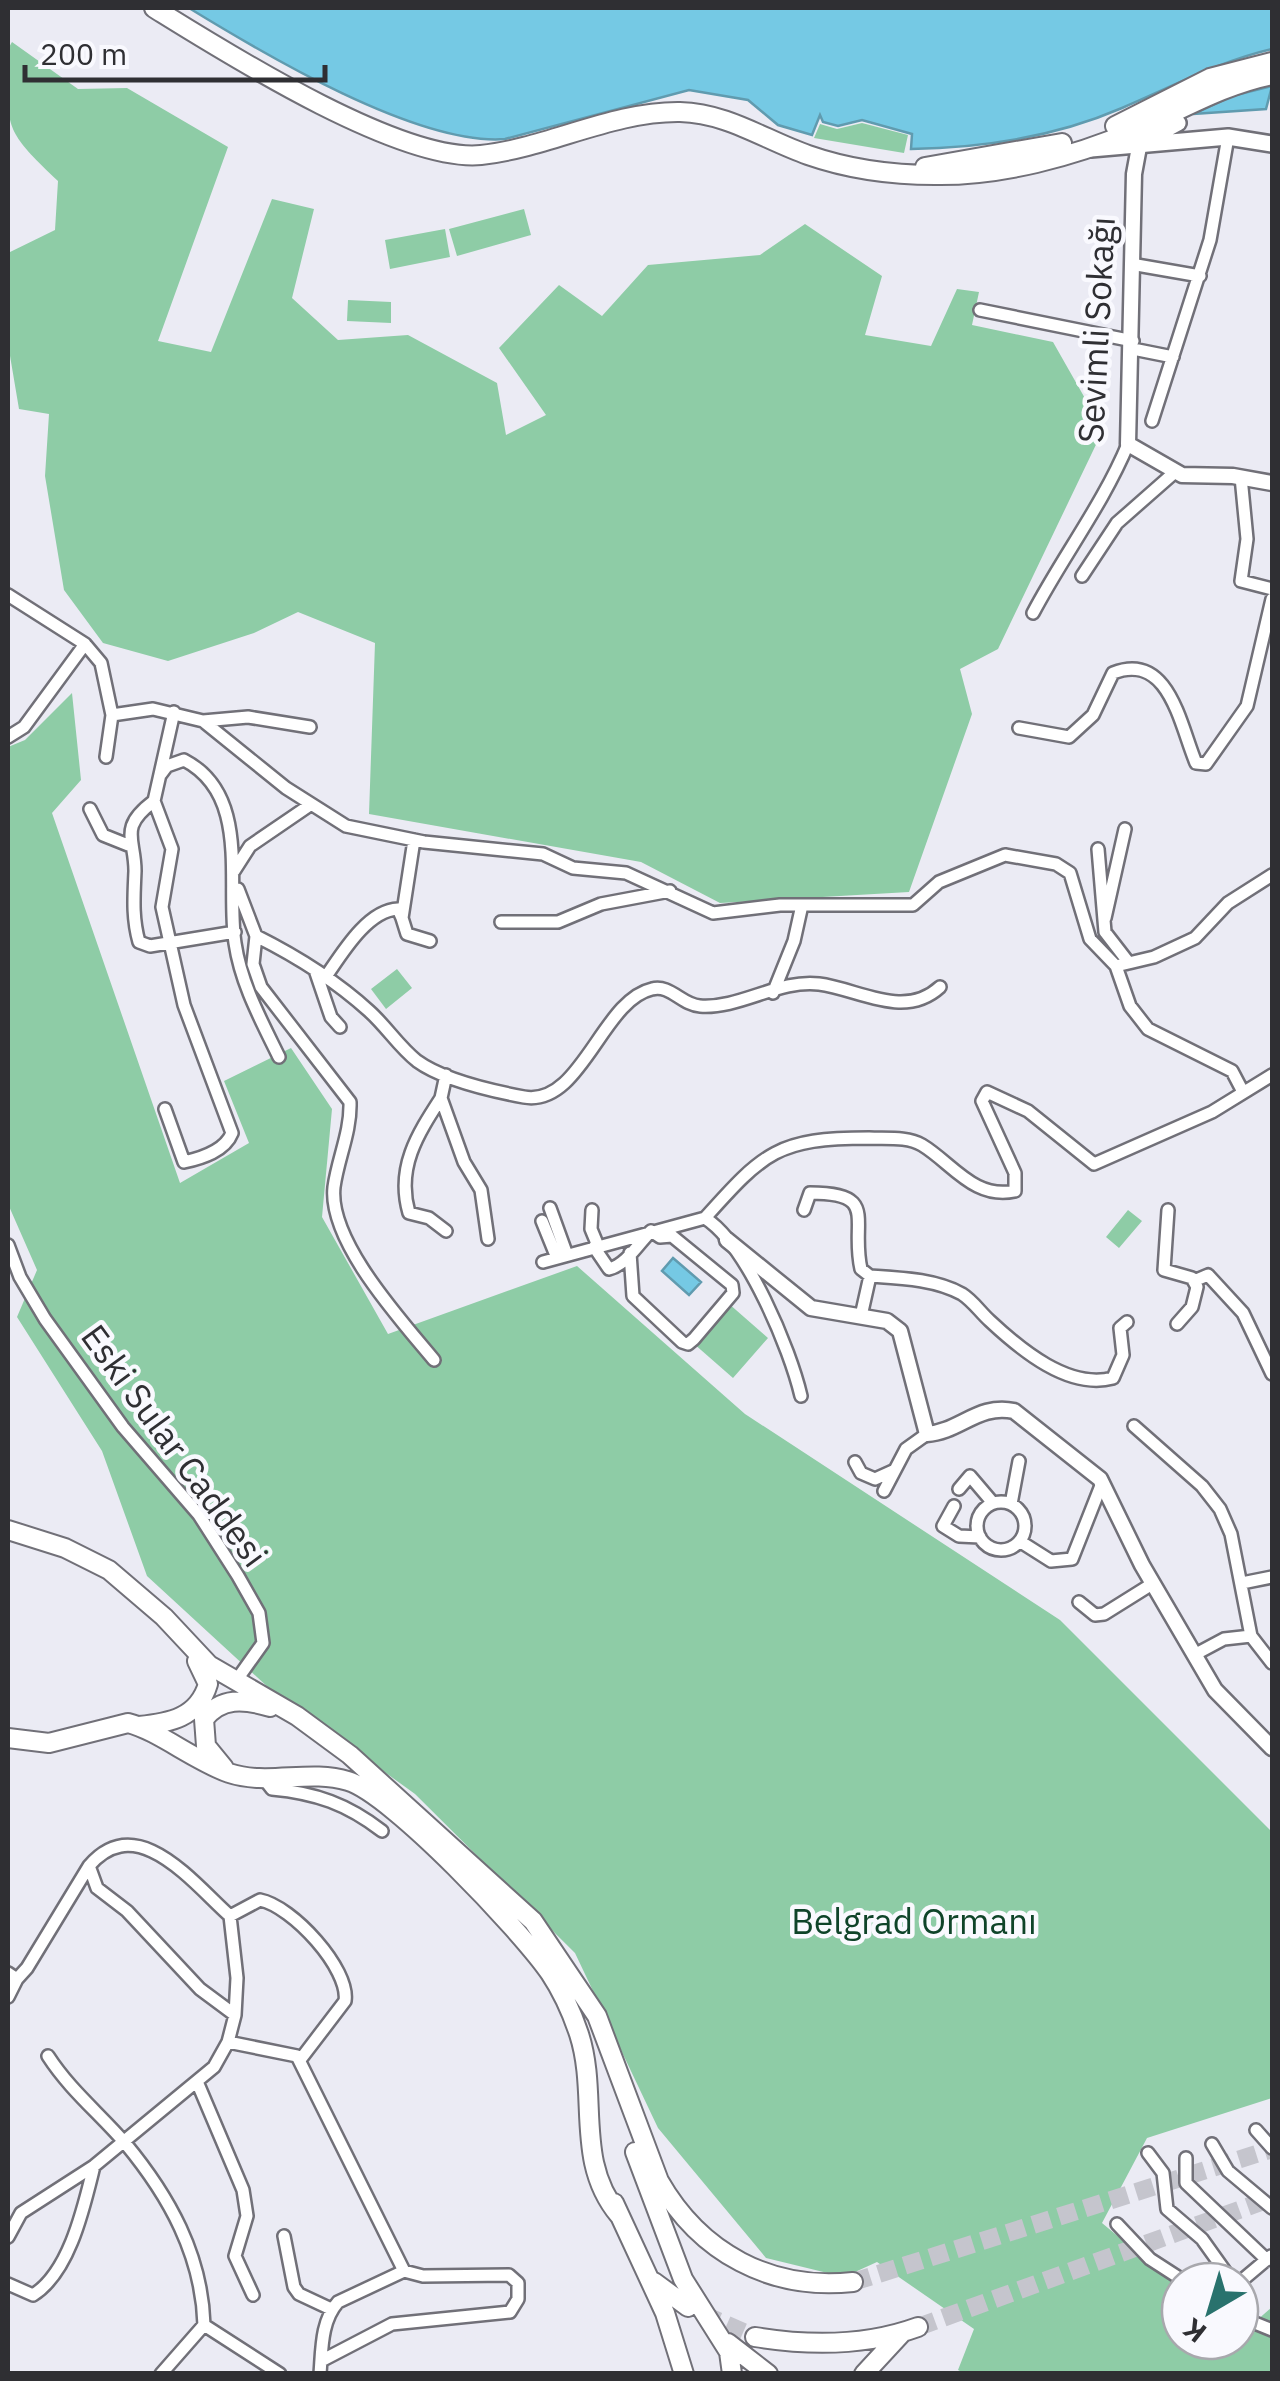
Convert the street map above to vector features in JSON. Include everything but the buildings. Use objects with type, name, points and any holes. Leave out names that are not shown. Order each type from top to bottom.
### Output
[{"type":"main road","points":[[154,8],[289,88],[446,154],[482,155],[637,118],[687,112],[720,119],[844,165],[963,174],[1087,149],[1177,116],[1228,87],[1272,75]]},
{"type":"main road","points":[[905,172],[1071,141],[1126,122],[1194,85],[1232,70],[1272,62]]},
{"type":"main road","points":[[1139,147],[1177,116],[1194,85]]},
{"type":"main road","points":[[1177,116],[1198,141]]},
{"type":"main road","points":[[1087,149],[1228,137],[1272,144]]},
{"type":"main road","points":[[8,1530],[65,1548],[109,1570],[164,1617],[208,1677],[206,1692],[182,1718],[139,1726],[119,1724],[49,1743],[8,1738]]},
{"type":"main road","points":[[182,1639],[208,1664],[285,1709],[350,1755],[532,1921],[592,2006],[659,2180],[671,2202],[705,2240],[742,2264],[777,2278],[854,2282]]},
{"type":"main road","points":[[228,1773],[206,1746],[202,1727],[208,1713],[215,1706],[236,1701],[285,1709]]},
{"type":"main road","points":[[139,1726],[194,1759],[228,1773],[265,1780],[322,1775],[352,1782],[403,1819],[511,1922],[551,1975],[580,2037],[589,2138],[619,2215],[650,2279],[682,2371]]},
{"type":"main road","points":[[617,2072],[622,2110],[668,2244],[710,2325],[729,2352],[732,2374]]},
{"type":"main road","points":[[650,2279],[688,2307]]},
{"type":"main road","points":[[710,2325],[768,2374]]},
{"type":"main road","points":[[755,2337],[799,2344],[910,2330],[864,2374]]},
{"type":"street","points":[[1152,421],[1200,276],[1228,137]]},
{"type":"street","name":"Sevimli Sokağı","points":[[1033,613],[1064,555],[1112,483],[1128,444],[1133,345],[1131,264],[1139,147]]},
{"type":"street","points":[[1131,264],[1200,276]]},
{"type":"street","points":[[980,310],[1173,357]]},
{"type":"street","points":[[1128,444],[1175,472],[1272,483]]},
{"type":"street","points":[[1082,576],[1117,523],[1175,472]]},
{"type":"street","points":[[1242,477],[1246,539],[1241,581],[1272,589]]},
{"type":"street","points":[[8,595],[85,644],[101,663],[112,716],[106,757]]},
{"type":"street","points":[[1019,728],[1069,738],[1094,716],[1112,673],[1124,668],[1146,670],[1166,684],[1196,763],[1206,764],[1248,706],[1272,599]]},
{"type":"street","points":[[8,736],[24,727],[85,644]]},
{"type":"street","points":[[112,716],[152,708],[202,722],[310,805],[346,826],[414,840],[543,854],[572,868],[626,872],[713,913],[802,905],[913,905],[939,882],[971,866],[1004,855],[1034,858],[1070,873],[1090,938],[1122,964]]},
{"type":"street","points":[[165,1109],[184,1162],[222,1148],[230,1140],[232,1134],[184,1005],[167,944],[162,907],[172,849],[154,801],[174,712]]},
{"type":"street","points":[[202,722],[248,717],[310,726]]},
{"type":"street","points":[[159,776],[167,766],[184,760],[203,775],[226,810],[232,829],[234,932],[246,988],[279,1057]]},
{"type":"street","points":[[154,801],[140,811],[128,846],[135,866],[133,922],[138,942],[143,946],[167,944],[234,932]]},
{"type":"street","points":[[233,867],[250,846],[310,805]]},
{"type":"street","points":[[90,808],[103,834],[128,846]]},
{"type":"street","points":[[1104,922],[1125,829]]},
{"type":"street","points":[[402,918],[414,840]]},
{"type":"street","points":[[1098,849],[1104,932],[1122,964],[1130,1006],[1148,1029],[1232,1071],[1242,1090]]},
{"type":"street","points":[[233,867],[244,911],[256,936],[253,964],[260,987],[350,1102],[334,1186],[339,1227],[394,1310],[434,1360]]},
{"type":"street","points":[[1122,964],[1195,938],[1228,902],[1272,876]]},
{"type":"street","points":[[501,922],[558,922],[600,904],[670,891]]},
{"type":"street","points":[[773,993],[794,941],[802,905]]},
{"type":"street","points":[[320,974],[359,932],[390,909],[398,909],[407,934],[430,941]]},
{"type":"street","points":[[256,936],[320,974],[371,1012],[418,1062],[446,1075],[520,1096],[540,1097],[574,1071],[634,998],[658,988],[689,1004],[708,1006],[817,984],[860,998],[907,1002],[927,999],[940,987]]},
{"type":"street","points":[[320,974],[332,1017],[340,1027]]},
{"type":"street","points":[[446,1075],[441,1098],[412,1146],[403,1192],[409,1213],[429,1218],[446,1231]]},
{"type":"street","points":[[542,1262],[705,1218],[764,1158],[795,1142],[898,1138],[920,1144],[961,1178],[982,1188],[1015,1191],[1015,1174],[982,1101],[987,1092],[1028,1111],[1094,1164],[1212,1112],[1242,1090],[1272,1076]]},
{"type":"street","points":[[441,1098],[464,1162],[481,1190],[488,1240]]},
{"type":"street","points":[[804,1210],[810,1193],[837,1193],[854,1200],[861,1269],[870,1276],[937,1284],[958,1292],[1022,1348],[1086,1381],[1113,1378],[1121,1368],[1120,1328],[1127,1322]]},
{"type":"street","points":[[550,1208],[562,1256]]},
{"type":"street","points":[[592,1210],[596,1246],[609,1269],[651,1231]]},
{"type":"street","points":[[1168,1210],[1164,1270],[1194,1281]]},
{"type":"street","points":[[705,1218],[811,1308],[887,1321],[900,1331],[927,1434]]},
{"type":"street","points":[[542,1221],[562,1256]]},
{"type":"street","points":[[630,1253],[633,1296],[688,1344],[730,1298],[732,1286],[680,1240],[660,1237],[651,1231]]},
{"type":"street","points":[[728,1240],[774,1318],[793,1362],[801,1396]]},
{"type":"street","name":"Eski Sular Caddesi","points":[[8,1245],[20,1277],[45,1319],[123,1427],[199,1516],[259,1613],[262,1643],[236,1681]]},
{"type":"street","points":[[1194,1281],[1203,1275],[1218,1282],[1250,1324],[1272,1374]]},
{"type":"street","points":[[861,1316],[870,1276]]},
{"type":"street","points":[[1177,1324],[1196,1297],[1194,1281]]},
{"type":"street","points":[[884,1491],[914,1440],[927,1434],[948,1433],[972,1415],[1000,1408],[1014,1411],[1102,1483],[1152,1584],[1214,1690],[1272,1748]]},
{"type":"street","points":[[1134,1426],[1202,1486],[1220,1509],[1242,1583],[1250,1636],[1268,1650],[1272,1663]]},
{"type":"street","points":[[856,1462],[861,1473],[874,1479],[895,1470]]},
{"type":"street","points":[[1011,1504],[1020,1462]]},
{"type":"street","points":[[959,1489],[970,1476],[993,1503],[1011,1504],[1026,1523],[1020,1542],[1004,1551],[990,1548],[980,1538],[978,1520],[993,1503]]},
{"type":"street","points":[[1020,1542],[1052,1561],[1072,1559],[1102,1483]]},
{"type":"street","points":[[954,1506],[943,1526],[959,1536],[980,1538]]},
{"type":"street","points":[[1242,1583],[1272,1577]]},
{"type":"street","points":[[1079,1602],[1096,1615],[1104,1614],[1152,1584]]},
{"type":"street","points":[[1194,1655],[1224,1639],[1250,1636]]},
{"type":"street","points":[[265,1780],[272,1789],[316,1793],[359,1813],[382,1831]]},
{"type":"street","points":[[8,1997],[12,1976],[89,1866],[101,1852],[121,1843],[144,1846],[170,1862],[230,1916],[237,1978],[235,2016],[228,2042],[198,2084],[148,2118],[94,2166],[22,2213],[8,2237]]},
{"type":"street","points":[[89,1866],[97,1888],[127,1912],[200,1990],[235,2016]]},
{"type":"street","points":[[230,1916],[260,1900],[289,1913],[322,1948],[346,1990],[345,2001],[300,2060]]},
{"type":"street","points":[[228,2042],[282,2050],[300,2060],[404,2271]]},
{"type":"street","points":[[48,2056],[80,2101],[124,2142],[191,2245],[202,2291],[204,2325],[161,2374]]},
{"type":"street","points":[[198,2084],[243,2190],[247,2216],[235,2256],[252,2295]]},
{"type":"street","points":[[1256,2130],[1272,2148]]},
{"type":"street","points":[[1212,2144],[1228,2171],[1272,2208]]},
{"type":"street","points":[[1148,2152],[1163,2173],[1167,2209],[1202,2239],[1218,2261]]},
{"type":"street","points":[[1186,2158],[1186,2183],[1270,2257]]},
{"type":"street","points":[[8,2284],[32,2295],[42,2289],[65,2253],[94,2166]]},
{"type":"street","points":[[1117,2224],[1160,2265]]},
{"type":"street","points":[[284,2236],[299,2294],[332,2309]]},
{"type":"street","points":[[404,2271],[422,2276],[508,2275],[518,2282],[518,2299],[510,2312],[392,2324],[320,2367],[325,2322],[338,2302],[404,2271]]},
{"type":"street","points":[[204,2325],[280,2374]]},
{"type":"green space","points":[[12,42],[78,89],[127,88],[228,147],[158,341],[211,352],[272,199],[314,209],[292,298],[338,340],[408,335],[497,383],[506,435],[546,415],[499,348],[559,285],[602,316],[648,265],[760,255],[805,224],[882,276],[865,335],[931,346],[957,289],[979,292],[972,325],[1053,342],[1103,430],[998,649],[960,669],[972,714],[909,892],[720,903],[641,862],[369,814],[375,643],[298,612],[254,633],[168,661],[103,643],[64,590],[45,476],[49,414],[19,409],[8,344],[8,253],[55,230],[58,181],[26,148],[11,124],[8,49]]},
{"type":"green space","points":[[862,123],[908,135],[904,153],[814,138],[820,124],[837,129]]},
{"type":"green space","points":[[524,209],[531,235],[457,256],[449,229]]},
{"type":"green space","points":[[445,229],[450,257],[390,269],[385,240]]},
{"type":"green space","points":[[348,300],[391,302],[391,323],[347,321]]},
{"type":"green space","name":"Belgrad Ormanı","points":[[72,693],[81,780],[52,813],[180,1183],[249,1143],[224,1081],[291,1048],[332,1109],[322,1217],[388,1334],[577,1266],[745,1414],[1060,1620],[1272,1832],[1272,2098],[1147,2138],[1102,2223],[1160,2271],[1160,2361],[1260,2361],[1260,2318],[1272,2307],[1272,2373],[964,2373],[958,2370],[974,2329],[877,2262],[844,2277],[766,2258],[658,2128],[575,1953],[415,1794],[271,1690],[147,1576],[102,1451],[17,1317],[37,1270],[8,1204],[8,747],[25,740]]},
{"type":"green space","points":[[397,969],[412,988],[386,1009],[371,989]]},
{"type":"green space","points":[[1128,1210],[1142,1221],[1119,1248],[1106,1237]]},
{"type":"green space","points":[[728,1303],[768,1338],[733,1378],[693,1343]]},
{"type":"water","points":[[189,8],[1272,8],[1272,49],[1214,68],[1097,118],[992,143],[911,149],[912,134],[862,120],[838,126],[823,122],[820,115],[812,135],[778,125],[748,100],[689,90],[505,139],[470,137],[429,128],[387,113],[299,72]]},
{"type":"water","points":[[1272,86],[1266,109],[1193,114],[1232,96]]},
{"type":"water","points":[[673,1258],[701,1282],[689,1295],[662,1271]]},
{"type":"tunnel","points":[[853,2282],[1272,2149]]},
{"type":"tunnel","points":[[918,2327],[1272,2198]]},
{"type":"tunnel","points":[[702,2314],[755,2337]]}]
